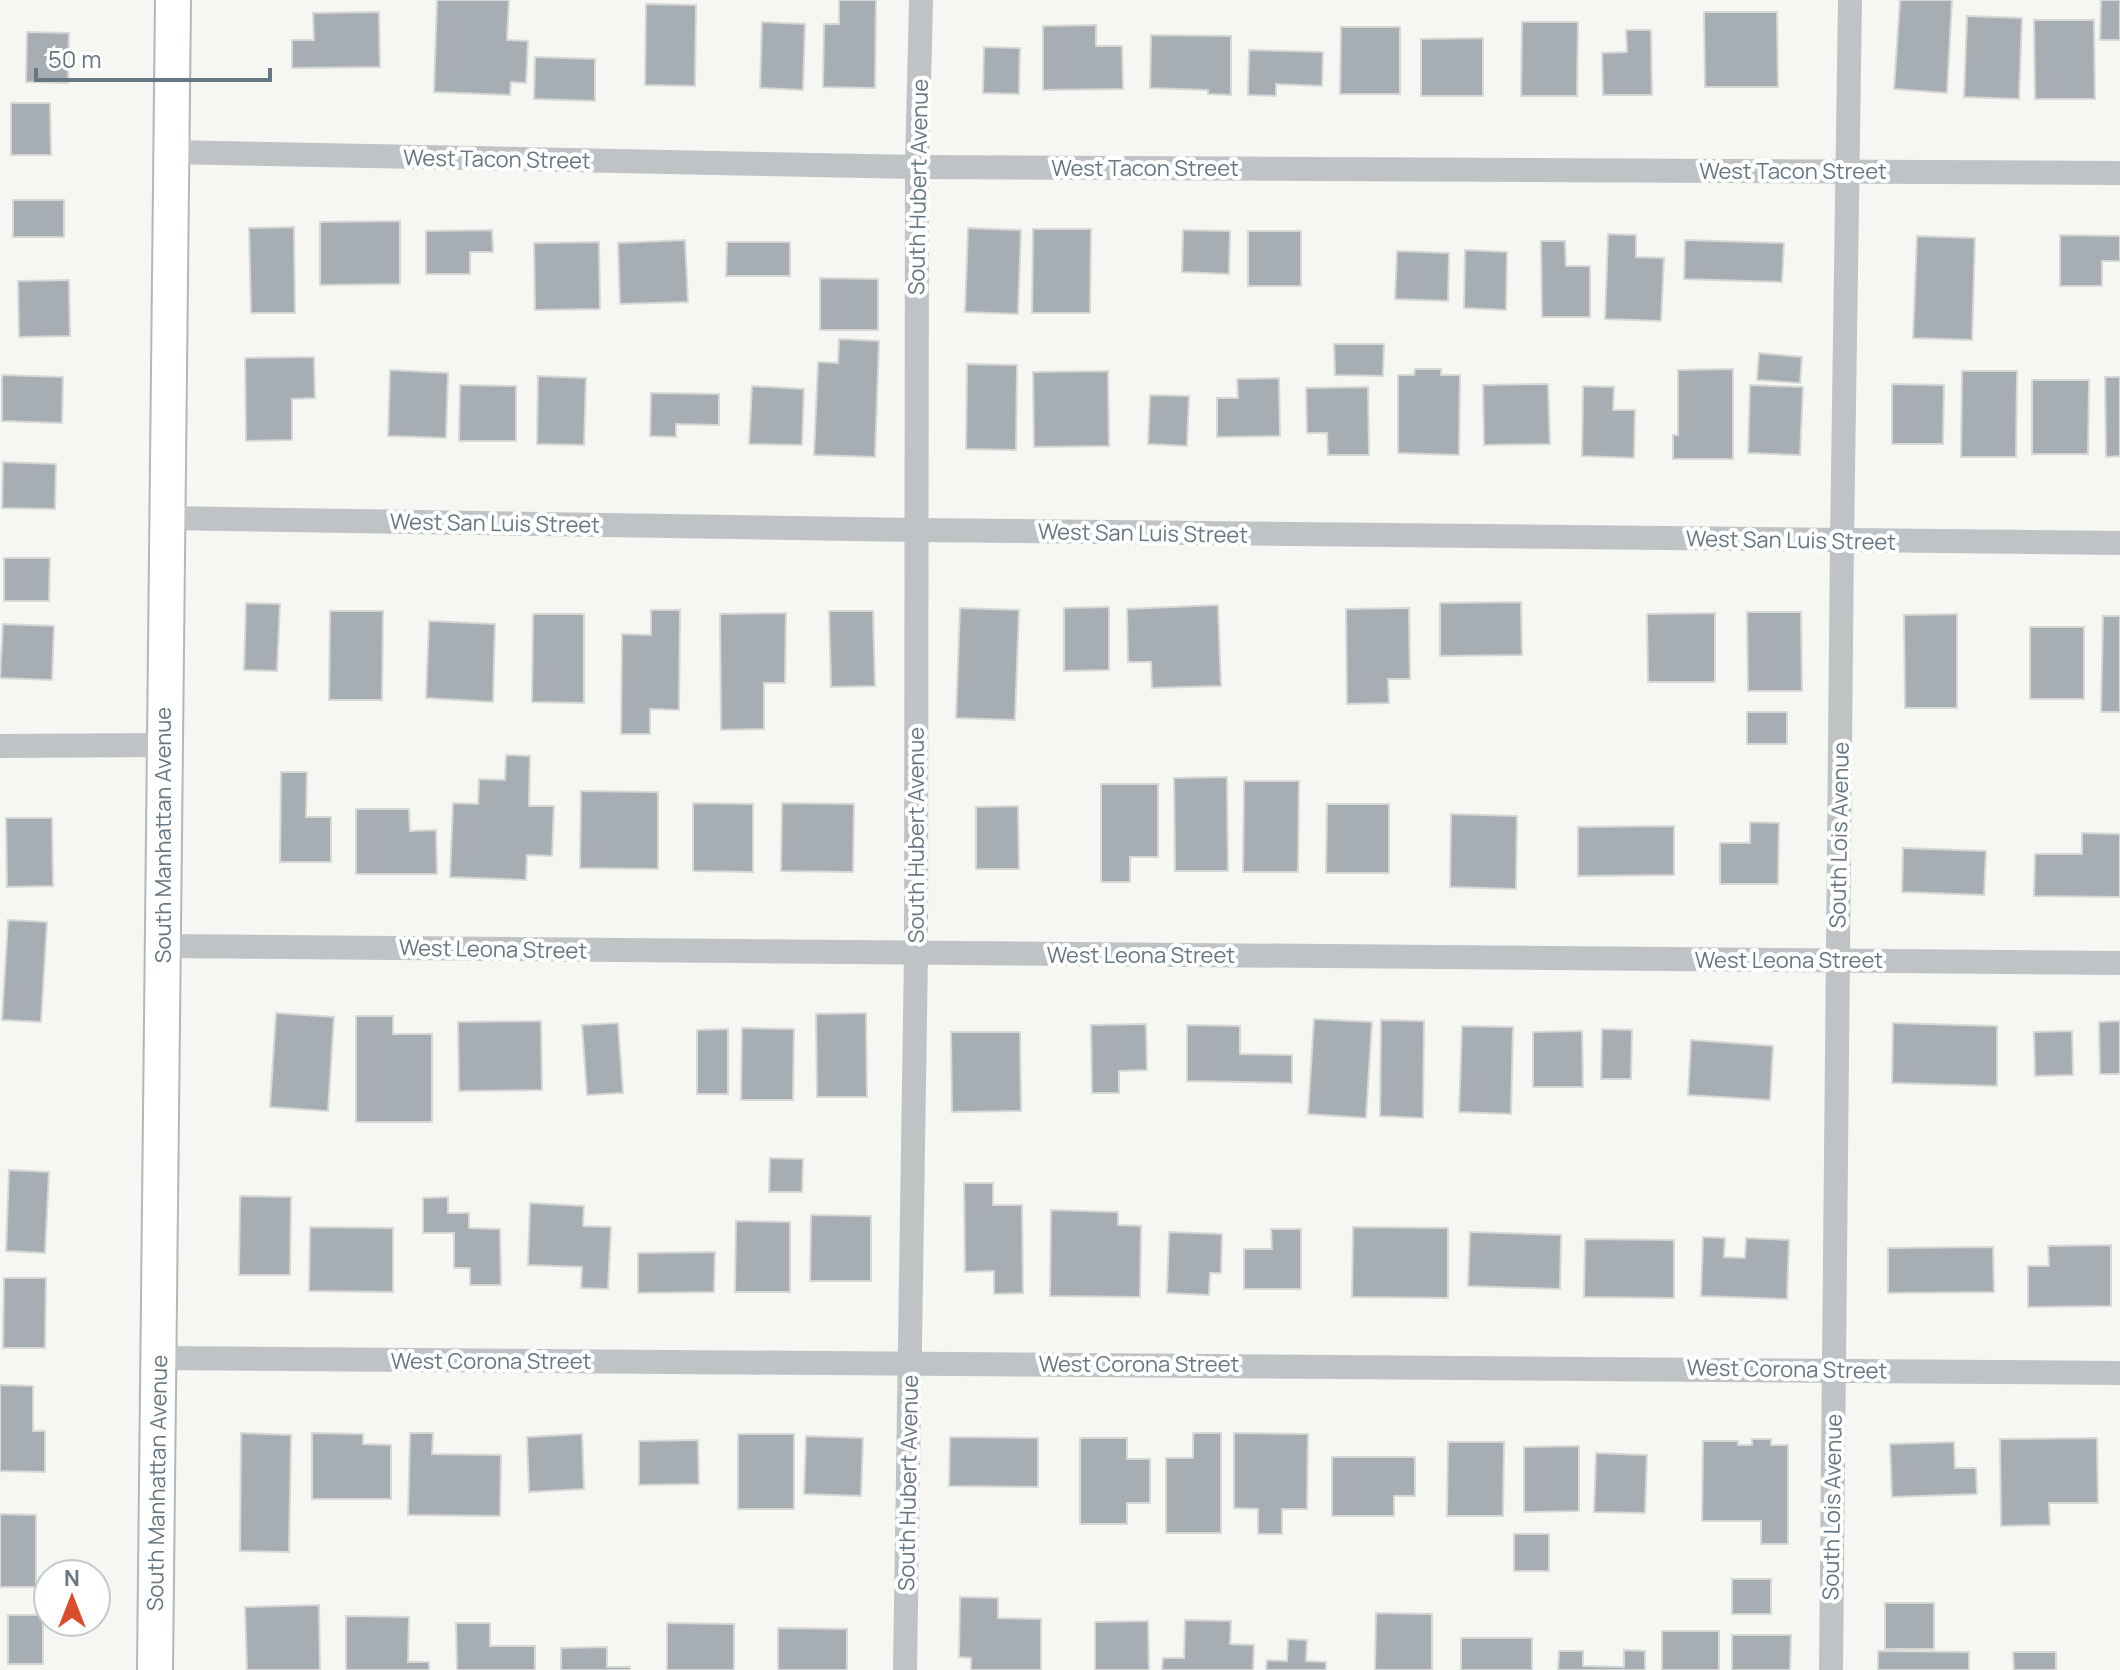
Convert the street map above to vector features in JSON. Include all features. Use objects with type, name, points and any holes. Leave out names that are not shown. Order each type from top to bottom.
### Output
[{"type":"main road","name":"South Manhattan Avenue","points":[[155,1670],[173,0]]},
{"type":"street","name":"South Hubert Avenue","points":[[905,1670],[916,953],[915,530],[921,0]]},
{"type":"street","name":"South Lois Avenue","points":[[1831,1670],[1850,0]]},
{"type":"street","name":"West Tacon Street","points":[[170,152],[917,167],[2120,173]]},
{"type":"street","name":"West San Luis Street","points":[[166,518],[915,530],[2120,543]]},
{"type":"street","points":[[0,746],[163,745]]},
{"type":"street","name":"West Leona Street","points":[[162,946],[2120,963]]},
{"type":"street","name":"West Corona Street","points":[[158,1358],[2120,1373]]},
{"type":"building","points":[[437,0],[509,0],[507,40],[528,41],[526,83],[511,82],[510,95],[434,92]]},
{"type":"building","points":[[839,0],[876,0],[875,88],[823,87],[824,24],[839,24]]},
{"type":"building","points":[[1900,0],[1952,0],[1947,93],[1894,89]]},
{"type":"building","points":[[2101,0],[2120,0],[2120,40],[2100,40]]},
{"type":"building","points":[[646,4],[696,5],[695,86],[645,85]]},
{"type":"building","points":[[379,12],[380,67],[292,68],[292,40],[314,40],[313,13]]},
{"type":"building","points":[[1704,12],[1777,12],[1778,87],[1705,87]]},
{"type":"building","points":[[1967,16],[2022,18],[2019,99],[1964,97]]},
{"type":"building","points":[[2034,20],[2094,20],[2095,99],[2035,99]]},
{"type":"building","points":[[762,22],[805,24],[803,90],[760,88]]},
{"type":"building","points":[[1522,22],[1578,22],[1577,96],[1521,96]]},
{"type":"building","points":[[1096,25],[1096,46],[1122,46],[1123,89],[1043,90],[1043,26]]},
{"type":"building","points":[[1341,27],[1400,27],[1400,94],[1340,94]]},
{"type":"building","points":[[1626,30],[1651,30],[1652,95],[1603,95],[1602,53],[1627,52]]},
{"type":"building","points":[[27,32],[69,33],[68,83],[26,82]]},
{"type":"building","points":[[1151,35],[1231,36],[1231,95],[1208,94],[1208,90],[1150,88]]},
{"type":"building","points":[[1483,38],[1483,96],[1421,96],[1421,39]]},
{"type":"building","points":[[984,47],[1020,48],[1019,94],[983,93]]},
{"type":"building","points":[[1249,50],[1323,52],[1322,86],[1276,84],[1276,96],[1248,95]]},
{"type":"building","points":[[535,57],[595,59],[595,101],[534,99]]},
{"type":"building","points":[[11,103],[50,103],[51,155],[11,155]]},
{"type":"building","points":[[13,200],[64,200],[64,237],[13,237]]},
{"type":"building","points":[[400,221],[400,284],[320,285],[320,222]]},
{"type":"building","points":[[294,227],[295,313],[251,313],[249,228]]},
{"type":"building","points":[[968,228],[1021,230],[1018,314],[965,312]]},
{"type":"building","points":[[1033,229],[1091,229],[1090,313],[1032,313]]},
{"type":"building","points":[[492,230],[493,252],[470,252],[470,274],[426,274],[426,231]]},
{"type":"building","points":[[1183,230],[1230,231],[1229,274],[1182,272]]},
{"type":"building","points":[[1248,231],[1301,231],[1301,286],[1248,286]]},
{"type":"building","points":[[1608,234],[1636,235],[1636,257],[1664,258],[1661,321],[1605,319]]},
{"type":"building","points":[[2060,235],[2120,236],[2120,261],[2102,261],[2102,286],[2060,286]]},
{"type":"building","points":[[1917,236],[1975,238],[1972,340],[1913,338]]},
{"type":"building","points":[[685,240],[688,302],[620,304],[618,243]]},
{"type":"building","points":[[1685,240],[1784,243],[1782,282],[1684,279]]},
{"type":"building","points":[[1541,241],[1565,241],[1566,266],[1590,266],[1590,317],[1542,317]]},
{"type":"building","points":[[599,242],[600,309],[535,310],[534,243]]},
{"type":"building","points":[[727,242],[790,242],[790,276],[726,276]]},
{"type":"building","points":[[1465,250],[1507,252],[1506,310],[1464,308]]},
{"type":"building","points":[[1397,251],[1449,253],[1448,301],[1395,299]]},
{"type":"building","points":[[820,278],[878,279],[878,330],[820,330]]},
{"type":"building","points":[[69,280],[70,336],[19,337],[18,281]]},
{"type":"building","points":[[839,339],[879,341],[875,457],[814,455],[818,362],[838,363]]},
{"type":"building","points":[[1334,344],[1384,344],[1383,376],[1335,375]]},
{"type":"building","points":[[1759,353],[1802,357],[1800,383],[1757,380]]},
{"type":"building","points":[[314,357],[315,398],[292,399],[292,440],[246,441],[245,358]]},
{"type":"building","points":[[967,364],[1017,365],[1016,450],[966,449]]},
{"type":"building","points":[[1415,369],[1441,369],[1441,375],[1460,375],[1459,455],[1398,453],[1398,375],[1414,375]]},
{"type":"building","points":[[1733,369],[1733,459],[1673,459],[1673,435],[1678,435],[1678,370]]},
{"type":"building","points":[[390,370],[448,373],[446,438],[388,436]]},
{"type":"building","points":[[1108,371],[1109,446],[1034,447],[1033,372]]},
{"type":"building","points":[[1962,371],[2017,371],[2016,457],[1961,457]]},
{"type":"building","points":[[2,375],[63,377],[62,423],[2,421]]},
{"type":"building","points":[[538,376],[586,378],[584,445],[537,444]]},
{"type":"building","points":[[2105,377],[2120,377],[2120,456],[2106,457]]},
{"type":"building","points":[[1279,378],[1280,436],[1217,437],[1217,398],[1238,398],[1237,379]]},
{"type":"building","points":[[2032,380],[2089,380],[2088,454],[2032,454]]},
{"type":"building","points":[[1548,384],[1550,444],[1484,445],[1483,385]]},
{"type":"building","points":[[1892,384],[1944,385],[1943,444],[1892,444]]},
{"type":"building","points":[[460,385],[516,386],[516,441],[459,441]]},
{"type":"building","points":[[1750,385],[1803,387],[1800,455],[1748,453]]},
{"type":"building","points":[[752,386],[804,389],[802,445],[749,444]]},
{"type":"building","points":[[1583,386],[1614,387],[1613,410],[1635,410],[1634,458],[1582,456]]},
{"type":"building","points":[[1368,387],[1369,455],[1328,455],[1327,433],[1307,433],[1306,388]]},
{"type":"building","points":[[651,393],[719,394],[719,425],[676,424],[676,437],[650,436]]},
{"type":"building","points":[[1150,395],[1189,396],[1187,446],[1148,444]]},
{"type":"building","points":[[3,462],[56,464],[55,509],[2,508]]},
{"type":"building","points":[[4,558],[50,558],[49,601],[4,601]]},
{"type":"building","points":[[1521,602],[1522,655],[1440,656],[1440,603]]},
{"type":"building","points":[[246,603],[280,604],[277,671],[244,670]]},
{"type":"building","points":[[1218,605],[1221,686],[1152,688],[1151,662],[1128,662],[1127,609]]},
{"type":"building","points":[[1109,607],[1109,670],[1064,671],[1064,608]]},
{"type":"building","points":[[960,608],[1019,610],[1015,720],[956,718]]},
{"type":"building","points":[[1409,608],[1410,679],[1388,679],[1389,703],[1347,704],[1346,609]]},
{"type":"building","points":[[651,610],[680,610],[679,710],[650,709],[650,734],[621,734],[622,634],[651,635]]},
{"type":"building","points":[[330,611],[383,611],[382,700],[329,700]]},
{"type":"building","points":[[829,611],[873,611],[875,686],[831,687]]},
{"type":"building","points":[[1747,612],[1801,612],[1802,691],[1748,691]]},
{"type":"building","points":[[786,613],[785,683],[764,683],[764,729],[721,730],[720,614]]},
{"type":"building","points":[[1715,613],[1715,682],[1648,682],[1647,614]]},
{"type":"building","points":[[533,614],[584,614],[584,703],[532,702]]},
{"type":"building","points":[[1957,614],[1957,708],[1905,708],[1904,615]]},
{"type":"building","points":[[2103,616],[2120,616],[2120,712],[2101,712]]},
{"type":"building","points":[[429,621],[495,624],[493,702],[426,698]]},
{"type":"building","points":[[3,624],[54,626],[52,680],[0,678]]},
{"type":"building","points":[[2030,627],[2084,627],[2084,699],[2030,699]]},
{"type":"building","points":[[1747,712],[1787,712],[1787,744],[1747,744]]},
{"type":"building","points":[[506,755],[530,756],[529,806],[554,806],[552,856],[527,855],[526,880],[450,877],[453,803],[478,804],[479,779],[505,780]]},
{"type":"building","points":[[281,772],[307,772],[306,817],[331,817],[331,862],[280,862]]},
{"type":"building","points":[[1227,777],[1228,871],[1175,871],[1174,778]]},
{"type":"building","points":[[1244,781],[1299,781],[1298,872],[1243,872]]},
{"type":"building","points":[[1101,784],[1158,784],[1158,857],[1130,857],[1130,882],[1101,882]]},
{"type":"building","points":[[581,791],[658,792],[658,869],[580,868]]},
{"type":"building","points":[[693,803],[753,804],[753,872],[693,871]]},
{"type":"building","points":[[782,803],[854,804],[853,872],[781,871]]},
{"type":"building","points":[[1327,804],[1389,804],[1389,873],[1326,873]]},
{"type":"building","points":[[1018,806],[1019,869],[976,869],[976,807]]},
{"type":"building","points":[[356,809],[409,809],[410,831],[436,830],[437,874],[356,874]]},
{"type":"building","points":[[1451,814],[1517,816],[1516,889],[1450,887]]},
{"type":"building","points":[[6,818],[52,818],[53,886],[7,887]]},
{"type":"building","points":[[1750,822],[1779,823],[1778,884],[1720,884],[1720,843],[1750,843]]},
{"type":"building","points":[[1674,826],[1674,875],[1578,876],[1578,827]]},
{"type":"building","points":[[2082,833],[2120,834],[2120,897],[2034,896],[2035,854],[2082,854]]},
{"type":"building","points":[[1903,848],[1986,851],[1984,895],[1902,892]]},
{"type":"building","points":[[8,920],[47,922],[41,1022],[2,1020]]},
{"type":"building","points":[[276,1013],[334,1017],[328,1111],[270,1107]]},
{"type":"building","points":[[866,1013],[867,1097],[817,1097],[816,1014]]},
{"type":"building","points":[[356,1016],[393,1016],[393,1034],[432,1034],[432,1122],[356,1122]]},
{"type":"building","points":[[1314,1019],[1372,1022],[1366,1118],[1308,1114]]},
{"type":"building","points":[[1381,1020],[1424,1021],[1423,1118],[1380,1116]]},
{"type":"building","points":[[541,1021],[542,1090],[459,1091],[458,1022]]},
{"type":"building","points":[[2120,1021],[2120,1074],[2100,1074],[2099,1022]]},
{"type":"building","points":[[618,1023],[623,1093],[587,1095],[582,1025]]},
{"type":"building","points":[[1893,1023],[1997,1026],[1997,1086],[1892,1083]]},
{"type":"building","points":[[1146,1024],[1147,1070],[1119,1071],[1119,1093],[1092,1093],[1091,1025]]},
{"type":"building","points":[[1187,1025],[1240,1026],[1240,1054],[1292,1055],[1292,1083],[1187,1081]]},
{"type":"building","points":[[1462,1026],[1513,1027],[1511,1114],[1459,1112]]},
{"type":"building","points":[[742,1028],[794,1029],[793,1100],[741,1100]]},
{"type":"building","points":[[728,1029],[728,1094],[697,1094],[697,1030]]},
{"type":"building","points":[[1602,1029],[1632,1030],[1631,1079],[1601,1079]]},
{"type":"building","points":[[1582,1031],[1583,1087],[1533,1087],[1533,1032]]},
{"type":"building","points":[[2072,1031],[2073,1075],[2035,1076],[2034,1032]]},
{"type":"building","points":[[951,1032],[1020,1032],[1021,1111],[952,1112]]},
{"type":"building","points":[[1691,1040],[1773,1046],[1770,1100],[1688,1095]]},
{"type":"building","points":[[770,1158],[803,1159],[802,1192],[769,1192]]},
{"type":"building","points":[[9,1170],[49,1172],[45,1253],[6,1251]]},
{"type":"building","points":[[964,1183],[993,1183],[993,1205],[1022,1205],[1023,1293],[994,1294],[994,1271],[965,1272]]},
{"type":"building","points":[[240,1196],[291,1197],[290,1275],[239,1275]]},
{"type":"building","points":[[448,1197],[448,1213],[469,1213],[469,1228],[500,1229],[501,1285],[470,1285],[470,1268],[454,1268],[454,1233],[423,1233],[423,1198]]},
{"type":"building","points":[[530,1203],[584,1206],[583,1226],[611,1227],[608,1289],[581,1288],[582,1267],[528,1265]]},
{"type":"building","points":[[1051,1210],[1118,1212],[1118,1225],[1141,1226],[1140,1297],[1050,1296]]},
{"type":"building","points":[[811,1215],[871,1216],[871,1281],[810,1281]]},
{"type":"building","points":[[736,1221],[790,1222],[790,1292],[735,1292]]},
{"type":"building","points":[[310,1227],[393,1228],[393,1292],[309,1291]]},
{"type":"building","points":[[1353,1227],[1448,1228],[1448,1298],[1352,1297]]},
{"type":"building","points":[[1271,1229],[1301,1229],[1301,1289],[1244,1289],[1244,1249],[1272,1249]]},
{"type":"building","points":[[1169,1232],[1222,1234],[1221,1273],[1210,1273],[1209,1295],[1167,1293]]},
{"type":"building","points":[[1470,1232],[1561,1235],[1560,1289],[1468,1286]]},
{"type":"building","points":[[1703,1237],[1725,1238],[1724,1257],[1745,1258],[1746,1238],[1789,1240],[1787,1299],[1701,1296]]},
{"type":"building","points":[[1585,1239],[1674,1240],[1674,1298],[1584,1297]]},
{"type":"building","points":[[2111,1245],[2111,1306],[2028,1307],[2028,1266],[2049,1266],[2048,1246]]},
{"type":"building","points":[[1993,1247],[1994,1292],[1888,1293],[1888,1248]]},
{"type":"building","points":[[715,1252],[714,1292],[638,1293],[638,1253]]},
{"type":"building","points":[[4,1278],[46,1278],[45,1348],[3,1348]]},
{"type":"building","points":[[0,1385],[33,1386],[33,1431],[45,1431],[45,1472],[0,1471]]},
{"type":"building","points":[[241,1433],[291,1435],[289,1552],[240,1551]]},
{"type":"building","points":[[312,1433],[363,1434],[363,1444],[391,1445],[391,1499],[312,1499]]},
{"type":"building","points":[[410,1433],[433,1433],[432,1454],[501,1455],[500,1516],[408,1515]]},
{"type":"building","points":[[1193,1433],[1221,1433],[1221,1533],[1166,1533],[1166,1458],[1193,1458]]},
{"type":"building","points":[[1234,1433],[1308,1434],[1307,1509],[1282,1509],[1282,1534],[1258,1534],[1258,1509],[1234,1508]]},
{"type":"building","points":[[582,1434],[584,1489],[529,1492],[527,1437]]},
{"type":"building","points":[[738,1434],[794,1434],[794,1509],[738,1509]]},
{"type":"building","points":[[806,1436],[863,1438],[861,1496],[804,1494]]},
{"type":"building","points":[[950,1437],[1038,1438],[1038,1487],[949,1486]]},
{"type":"building","points":[[1080,1438],[1127,1438],[1127,1459],[1150,1459],[1150,1503],[1127,1503],[1127,1524],[1080,1524]]},
{"type":"building","points":[[2097,1438],[2098,1503],[2049,1503],[2050,1525],[2001,1526],[2000,1439]]},
{"type":"building","points":[[1752,1439],[1771,1439],[1771,1445],[1788,1445],[1788,1544],[1761,1544],[1761,1521],[1702,1521],[1703,1441],[1738,1441],[1738,1445],[1752,1445]]},
{"type":"building","points":[[698,1440],[699,1484],[639,1485],[639,1441]]},
{"type":"building","points":[[1448,1442],[1504,1442],[1503,1516],[1447,1516]]},
{"type":"building","points":[[1954,1442],[1955,1468],[1976,1468],[1977,1494],[1892,1497],[1890,1444]]},
{"type":"building","points":[[1579,1446],[1579,1511],[1524,1512],[1524,1447]]},
{"type":"building","points":[[1596,1453],[1647,1455],[1645,1513],[1594,1512]]},
{"type":"building","points":[[1332,1457],[1415,1457],[1415,1496],[1394,1496],[1394,1516],[1332,1516]]},
{"type":"building","points":[[0,1514],[36,1515],[32,1587],[0,1587]]},
{"type":"building","points":[[1514,1534],[1549,1534],[1549,1571],[1514,1571]]},
{"type":"building","points":[[1732,1579],[1771,1579],[1771,1614],[1732,1614]]},
{"type":"building","points":[[960,1597],[998,1598],[998,1618],[1041,1619],[1041,1670],[971,1670],[971,1658],[959,1657]]},
{"type":"building","points":[[1885,1603],[1934,1603],[1934,1649],[1885,1649]]},
{"type":"building","points":[[319,1605],[320,1670],[247,1670],[245,1607]]},
{"type":"building","points":[[1376,1613],[1432,1614],[1432,1670],[1375,1670]]},
{"type":"building","points":[[8,1615],[32,1615],[32,1638],[43,1638],[43,1664],[8,1664]]},
{"type":"building","points":[[346,1616],[409,1617],[408,1662],[429,1662],[429,1670],[346,1670]]},
{"type":"building","points":[[1185,1620],[1231,1621],[1230,1644],[1254,1645],[1253,1670],[1162,1670],[1163,1658],[1184,1658]]},
{"type":"building","points":[[1148,1621],[1149,1670],[1095,1670],[1095,1622]]},
{"type":"building","points":[[456,1623],[490,1623],[490,1646],[535,1646],[535,1670],[457,1670]]},
{"type":"building","points":[[667,1623],[734,1624],[734,1670],[667,1670]]},
{"type":"building","points":[[778,1628],[847,1629],[847,1670],[778,1670]]},
{"type":"building","points":[[1662,1631],[1719,1631],[1719,1670],[1662,1670]]},
{"type":"building","points":[[1732,1635],[1791,1635],[1790,1670],[1732,1670]]},
{"type":"building","points":[[1461,1638],[1532,1638],[1532,1670],[1461,1670]]},
{"type":"building","points":[[1288,1639],[1307,1640],[1306,1661],[1326,1662],[1326,1670],[1266,1670],[1267,1660],[1287,1661]]},
{"type":"building","points":[[607,1647],[607,1667],[630,1667],[630,1670],[561,1670],[561,1648]]},
{"type":"building","points":[[1624,1650],[1645,1651],[1645,1670],[1558,1670],[1559,1651],[1583,1651],[1583,1666],[1624,1667]]},
{"type":"building","points":[[1878,1651],[1969,1652],[1969,1670],[1878,1670]]},
{"type":"building","points":[[2013,1652],[2056,1652],[2056,1670],[2014,1670]]}]
